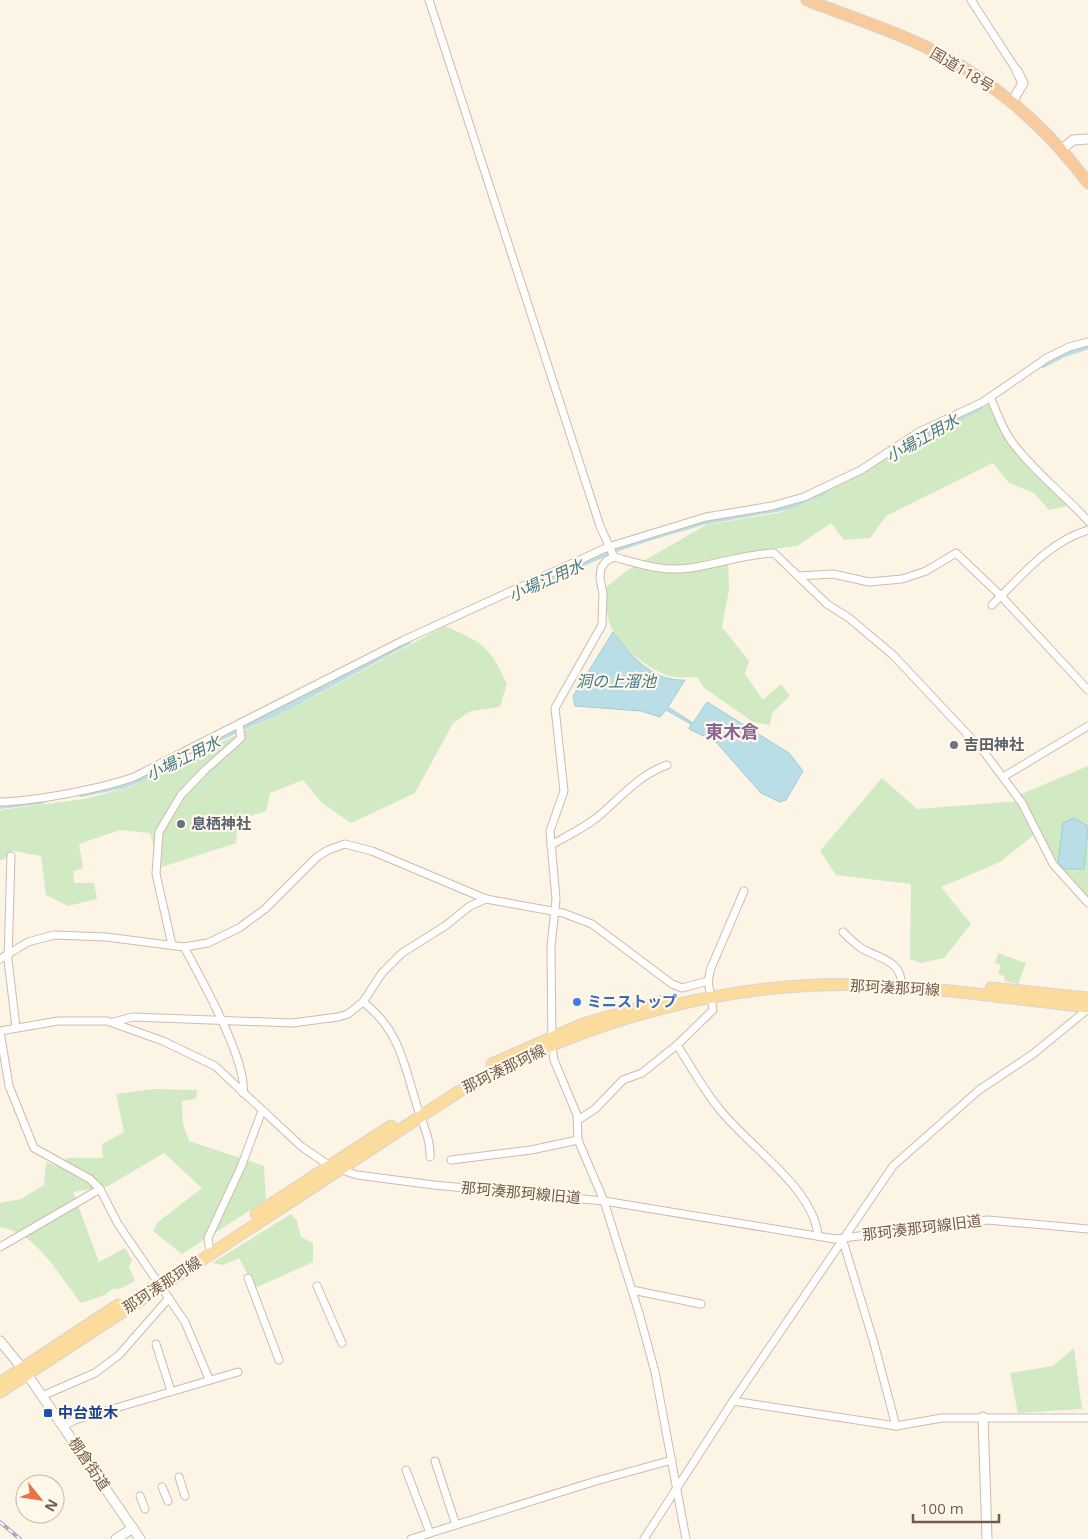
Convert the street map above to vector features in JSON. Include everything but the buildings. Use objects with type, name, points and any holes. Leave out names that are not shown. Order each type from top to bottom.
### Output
[{"type":"highway","name":"国道118号","points":[[807,0],[914,42],[963,68],[1012,102],[1061,150],[1088,183]]},
{"type":"main road","name":"那珂湊那珂線","points":[[0,1392],[25,1371],[419,1112],[552,1041],[710,990],[809,978],[901,979],[1088,998]]},
{"type":"main road","name":"那珂湊那珂線","points":[[710,990],[870,985],[1088,1008]]},
{"type":"main road","name":"那珂湊那珂線","points":[[158,1283],[209,1246],[335,1168]]},
{"type":"main road","name":"那珂湊那珂線","points":[[0,1383],[25,1371]]},
{"type":"street","points":[[429,0],[611,552],[601,568],[600,578],[603,594],[602,624],[567,683],[555,708],[564,791],[550,827],[556,912],[551,947],[552,1041],[554,1060],[578,1120],[578,1140],[604,1201],[632,1290],[654,1372],[686,1539]]},
{"type":"street","points":[[971,0],[1023,83],[1012,102]]},
{"type":"street","points":[[1061,150],[1074,140],[1088,139]]},
{"type":"street","points":[[0,802],[119,782],[134,777],[240,728],[447,619],[611,552],[706,517],[772,506],[804,497],[861,470],[919,432],[991,399],[1047,358],[1069,347],[1088,342]]},
{"type":"street","points":[[991,399],[1012,442],[1034,468],[1066,497],[1088,521]]},
{"type":"street","points":[[992,605],[1036,560],[1074,535],[1088,530]]},
{"type":"street","points":[[611,552],[651,568],[689,568],[774,553],[827,604],[849,618],[897,660],[984,752],[1030,816],[1053,864],[1088,903]]},
{"type":"street","points":[[798,576],[833,574],[869,582],[902,579],[926,570],[956,553],[1001,596],[1088,690]]},
{"type":"street","points":[[1003,777],[1088,726]]},
{"type":"street","points":[[172,945],[156,874],[159,832],[181,795],[205,770],[241,738],[240,728]]},
{"type":"street","points":[[551,845],[598,816],[630,786],[656,769],[668,765]]},
{"type":"street","points":[[0,958],[28,942],[54,935],[106,937],[184,947],[208,944],[239,928],[265,909],[317,857],[328,850],[346,844],[372,851],[486,899],[556,912],[592,924],[672,984],[682,988],[710,990]]},
{"type":"street","points":[[11,856],[10,954],[8,960],[16,1027]]},
{"type":"street","points":[[578,1120],[600,1104],[623,1080],[642,1073],[677,1045],[713,1010],[710,990],[711,968],[744,891]]},
{"type":"street","points":[[112,1022],[133,1017],[292,1023],[314,1021],[348,1014],[363,1002],[382,972],[402,953],[444,926],[470,906],[486,899]]},
{"type":"street","points":[[843,932],[860,948],[894,965],[900,970],[901,979]]},
{"type":"street","points":[[184,947],[213,1000],[219,1019],[234,1052],[240,1072],[243,1093]]},
{"type":"street","points":[[363,1002],[379,1014],[396,1040],[428,1138],[430,1157]]},
{"type":"street","points":[[644,1539],[733,1402],[893,1166],[979,1090],[1033,1054],[1088,1008]]},
{"type":"street","name":"那珂湊那珂線旧道","points":[[0,1031],[58,1021],[112,1022],[163,1041],[215,1066],[302,1147],[335,1168],[387,1179],[604,1201],[835,1240],[988,1220],[1088,1229]]},
{"type":"street","points":[[0,1031],[9,1086],[34,1148],[90,1179],[100,1189],[118,1224],[184,1322],[209,1379]]},
{"type":"street","points":[[677,1045],[718,1107],[774,1163],[804,1201],[816,1224],[818,1236]]},
{"type":"street","points":[[209,1246],[208,1238],[241,1167],[262,1111]]},
{"type":"street","points":[[451,1160],[531,1150],[578,1140]]},
{"type":"street","points":[[0,1247],[100,1189]]},
{"type":"street","points":[[844,1239],[896,1426]]},
{"type":"street","points":[[248,1278],[279,1360]]},
{"type":"street","points":[[316,1286],[342,1342]]},
{"type":"street","points":[[632,1290],[701,1304]]},
{"type":"street","points":[[42,1396],[95,1374],[120,1355],[169,1298]]},
{"type":"street","name":"棚倉街道","points":[[0,1341],[25,1371],[140,1539]]},
{"type":"street","points":[[156,1344],[171,1391]]},
{"type":"street","points":[[63,1426],[209,1379],[238,1372]]},
{"type":"street","points":[[733,1402],[896,1426],[942,1418],[1088,1418]]},
{"type":"street","points":[[983,1417],[986,1539]]},
{"type":"street","points":[[412,1539],[596,1480],[672,1460]]},
{"type":"street","points":[[435,1462],[456,1525]]},
{"type":"street","points":[[406,1470],[430,1533]]},
{"type":"street","points":[[179,1477],[185,1496]]},
{"type":"street","points":[[162,1487],[168,1502]]},
{"type":"street","points":[[140,1496],[145,1509]]},
{"type":"street","points":[[116,1539],[132,1528]]},
{"type":"green space","points":[[989,404],[1008,442],[1033,473],[1072,505],[1049,510],[1034,493],[1009,483],[993,463],[886,516],[870,538],[844,540],[831,523],[797,546],[728,555],[729,590],[722,627],[749,661],[745,674],[763,700],[781,684],[790,696],[772,713],[770,725],[753,722],[703,687],[697,677],[673,677],[655,670],[637,658],[615,635],[606,608],[605,588],[628,570],[706,525],[783,512],[861,474],[914,440]]},
{"type":"green space","points":[[445,626],[483,647],[495,661],[507,684],[500,707],[471,711],[453,723],[415,793],[351,823],[323,804],[303,780],[270,793],[266,811],[238,820],[236,843],[159,868],[150,833],[120,830],[79,844],[83,868],[73,871],[74,883],[94,883],[97,899],[68,906],[46,895],[41,856],[13,851],[3,860],[0,860],[0,810],[85,799],[130,787],[317,695]]},
{"type":"green space","points":[[1088,766],[1088,906],[1056,864],[1040,830],[1000,862],[941,887],[971,924],[944,958],[921,963],[910,959],[911,884],[836,875],[820,851],[882,778],[917,809],[1022,801],[1019,795]]},
{"type":"green space","points":[[998,953],[1026,963],[1018,984],[1005,981],[1004,976],[998,974],[1001,965],[995,963]]},
{"type":"green space","points":[[154,1089],[197,1090],[196,1099],[182,1101],[183,1124],[189,1141],[264,1166],[266,1200],[182,1254],[153,1231],[158,1222],[202,1188],[164,1153],[108,1186],[73,1192],[99,1262],[125,1248],[132,1260],[129,1267],[135,1281],[117,1290],[114,1288],[105,1295],[81,1303],[36,1246],[25,1237],[0,1227],[0,1203],[21,1199],[44,1185],[46,1162],[56,1166],[68,1158],[103,1158],[102,1144],[124,1132],[116,1094]]},
{"type":"green space","points":[[291,1214],[297,1221],[301,1237],[313,1243],[313,1262],[255,1288],[239,1258],[224,1265],[212,1263]]},
{"type":"green space","points":[[1074,1348],[1082,1409],[1018,1413],[1010,1373],[1053,1366]]},
{"type":"water","name":"洞の上溜池","points":[[613,632],[635,658],[653,672],[663,677],[685,680],[668,707],[693,723],[707,702],[789,753],[803,771],[786,800],[780,802],[761,793],[716,742],[689,729],[691,724],[666,710],[660,717],[641,711],[575,706],[573,696]]},
{"type":"water","points":[[1074,818],[1088,826],[1084,869],[1065,869],[1058,864],[1063,823]]},
{"type":"waterway","name":"小場江用水","points":[[1043,365],[1062,355],[1088,346]]},
{"type":"waterway","name":"小場江用水","points":[[907,444],[979,408]]},
{"type":"waterway","name":"小場江用水","points":[[518,592],[613,550],[655,536],[702,522],[787,507],[825,491]]},
{"type":"waterway","name":"小場江用水","points":[[81,794],[125,785],[151,774],[191,751],[287,707],[409,641]]},
{"type":"waterway","name":"小場江用水","points":[[0,806],[42,801]]},
{"type":"railway","points":[[0,1522],[20,1539]]},
{"type":"place","name":"吉田神社","points":[[954,745]]},
{"type":"place","name":"息栖神社","points":[[181,824]]},
{"type":"place","name":"ミニストップ","points":[[577,1002]]},
{"type":"place","name":"中台並木","points":[[48,1413]]},
{"type":"district","name":"東木倉","points":[[732,732]]}]
